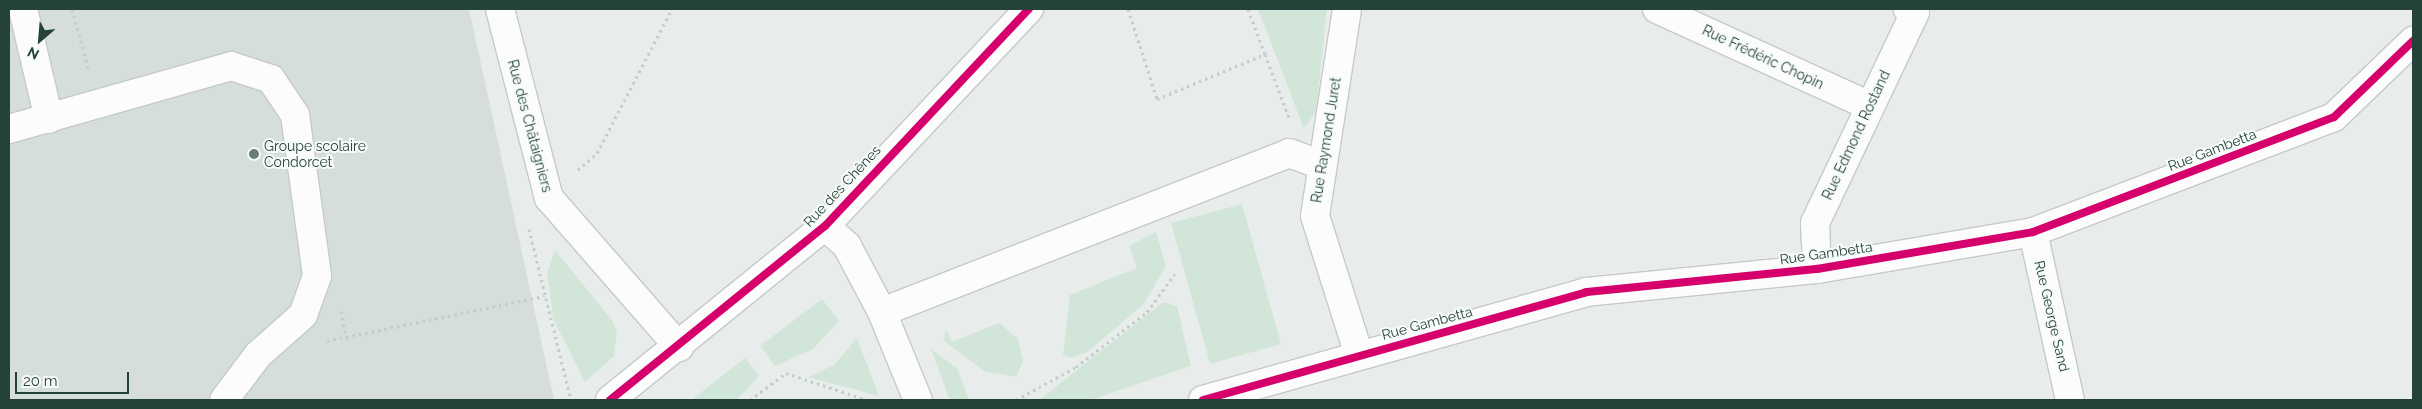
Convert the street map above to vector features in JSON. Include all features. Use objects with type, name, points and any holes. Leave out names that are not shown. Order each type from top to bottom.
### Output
[{"type":"street","points":[[23,9],[49,119]]},
{"type":"street","name":"Rue des Châtaigniers","points":[[500,9],[549,198],[679,346]]},
{"type":"street","name":"Rue des Chênes","points":[[610,400],[825,226],[1029,9]]},
{"type":"street","name":"Rue Raymond Juret","points":[[1347,9],[1314,216],[1358,355]]},
{"type":"street","name":"Rue Frédéric Chopin","points":[[1657,9],[1868,105]]},
{"type":"street","name":"Rue Edmond Rostand","points":[[1817,269],[1816,223],[1868,105],[1915,12],[1908,9]]},
{"type":"street","name":"Rue Gambetta","points":[[1204,400],[1586,292],[1817,269],[2033,232],[2334,117],[2413,41]]},
{"type":"street","points":[[9,129],[98,106],[231,66],[270,79],[295,114],[317,276],[302,315],[258,355],[224,400]]},
{"type":"street","points":[[882,312],[1289,153],[1322,165]]},
{"type":"street","points":[[825,226],[847,246],[882,312],[918,400]]},
{"type":"street","name":"Rue George Sand","points":[[2033,232],[2070,400]]},
{"type":"path","points":[[72,9],[98,106]]},
{"type":"path","points":[[572,400],[544,296],[524,207],[549,198],[596,153],[672,9]]},
{"type":"path","points":[[1128,9],[1157,99],[1265,54]]},
{"type":"path","points":[[1248,9],[1296,134],[1289,153]]},
{"type":"path","points":[[1016,400],[1076,367],[1147,312],[1175,274]]},
{"type":"path","points":[[320,342],[544,296]]},
{"type":"path","points":[[750,400],[786,373],[867,400]]},
{"type":"shaded area","name":"Groupe scolaire Condorcet","points":[[9,9],[469,9],[554,400],[9,400]]},
{"type":"green space","points":[[1258,9],[1327,9],[1316,111],[1304,129]]},
{"type":"green space","points":[[1242,204],[1281,344],[1210,364],[1171,223]]},
{"type":"green space","points":[[1156,232],[1166,266],[1143,305],[1087,352],[1072,358],[1063,355],[1070,295],[1137,268],[1129,246]]},
{"type":"green space","points":[[555,250],[612,320],[617,332],[614,356],[585,382],[554,321],[547,274]]},
{"type":"green space","points":[[822,299],[839,321],[813,349],[775,366],[760,346]]},
{"type":"green space","points":[[1163,302],[1177,306],[1191,366],[1091,400],[1039,400]]},
{"type":"green space","points":[[999,323],[1018,339],[1023,361],[1016,377],[984,371],[943,340],[946,329],[952,342]]},
{"type":"green space","points":[[857,338],[879,396],[808,377],[834,365]]},
{"type":"green space","points":[[931,349],[957,368],[969,400],[950,400]]},
{"type":"green space","points":[[745,358],[759,376],[737,400],[691,400]]},
{"type":"cycle path","points":[[610,400],[825,226],[1029,9]]},
{"type":"cycle path","points":[[1203,400],[1586,292],[1817,269],[2033,232],[2334,117],[2413,41]]},
{"type":"place","name":"Groupe scolaire Condorcet","points":[[254,154]]}]
